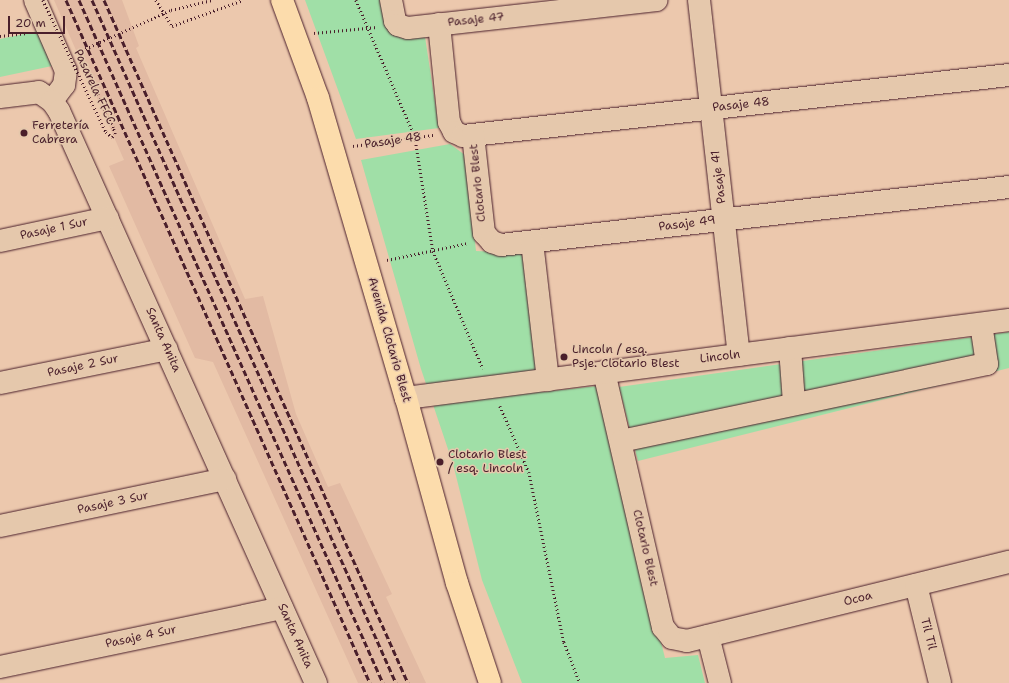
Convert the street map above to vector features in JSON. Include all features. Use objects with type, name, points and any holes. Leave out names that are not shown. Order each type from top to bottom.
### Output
[{"type":"main road","name":"Avenida Clotario Blest","points":[[282,0],[296,35],[333,149],[406,398],[457,583],[490,683]]},
{"type":"street","points":[[0,98],[39,92],[52,101],[64,85],[66,71],[35,0]]},
{"type":"street","points":[[391,0],[398,25]]},
{"type":"street","name":"Pasaje 47","points":[[398,25],[408,28],[656,0]]},
{"type":"street","name":"Pasaje 41","points":[[699,0],[739,355]]},
{"type":"street","name":"Clotario Blest","points":[[439,24],[449,122],[463,133],[483,227],[488,239]]},
{"type":"street","name":"Pasaje 48","points":[[463,133],[711,108],[1009,75]]},
{"type":"street","name":"Santa Anita","points":[[52,101],[59,111],[108,218],[316,683]]},
{"type":"street","name":"Pasaje 49","points":[[488,239],[501,245],[532,242],[1009,187]]},
{"type":"street","name":"Pasaje 1 Sur","points":[[0,241],[108,218]]},
{"type":"street","points":[[532,242],[548,380]]},
{"type":"street","name":"Lincoln","points":[[406,398],[1009,320]]},
{"type":"street","points":[[621,441],[794,403],[987,364],[981,324]]},
{"type":"street","points":[[790,348],[794,403]]},
{"type":"street","name":"Pasaje 2 Sur","points":[[0,383],[166,349]]},
{"type":"street","name":"Clotario Blest","points":[[604,372],[663,627],[667,633],[677,640],[688,641],[708,636]]},
{"type":"street","name":"Pasaje 3 Sur","points":[[0,526],[225,479]]},
{"type":"street","name":"Ocoa","points":[[708,636],[1009,562]]},
{"type":"street","name":"Til Til","points":[[916,584],[940,683]]},
{"type":"street","name":"Pasaje 4 Sur","points":[[0,667],[282,608]]},
{"type":"street","points":[[708,636],[720,683]]},
{"type":"path","name":"Pasarela FFCC","points":[[43,0],[106,132],[112,137],[115,134],[114,128],[78,52],[171,10],[212,0]]},
{"type":"path","points":[[156,0],[172,26],[243,0]]},
{"type":"path","points":[[356,0],[415,137],[433,251],[529,472],[564,642],[580,683]]},
{"type":"path","points":[[296,35],[398,25]]},
{"type":"path","name":"Pasaje 48","points":[[333,149],[415,137],[463,133]]},
{"type":"path","points":[[367,264],[488,239]]},
{"type":"shaded area","points":[[54,0],[122,0],[139,46],[136,48],[245,299],[263,296],[296,414],[328,487],[340,483],[392,594],[386,597],[426,683],[358,683],[213,362],[195,358],[109,166],[124,160]]},
{"type":"green space","points":[[305,0],[381,0],[396,33],[425,37],[439,128],[356,139]]},
{"type":"green space","points":[[38,31],[52,66],[0,77],[0,39]]},
{"type":"green space","points":[[450,144],[465,155],[476,251],[522,253],[542,392],[597,386],[665,658],[698,655],[705,683],[522,683],[482,580],[453,464],[421,369],[361,160]]},
{"type":"green space","points":[[1009,332],[1009,368],[638,461],[619,387]]},
{"type":"railway","points":[[66,0],[370,683]]},
{"type":"railway","points":[[79,0],[383,683]]},
{"type":"railway","points":[[92,0],[396,683]]},
{"type":"railway","points":[[104,0],[408,683]]},
{"type":"place","name":"Ferretería Cabrera","points":[[24,133]]},
{"type":"place","name":"Lincoln / esq. Psje. Clotario Blest","points":[[564,357]]},
{"type":"place","name":"Clotario Blest / esq. Lincoln","points":[[440,462]]}]
